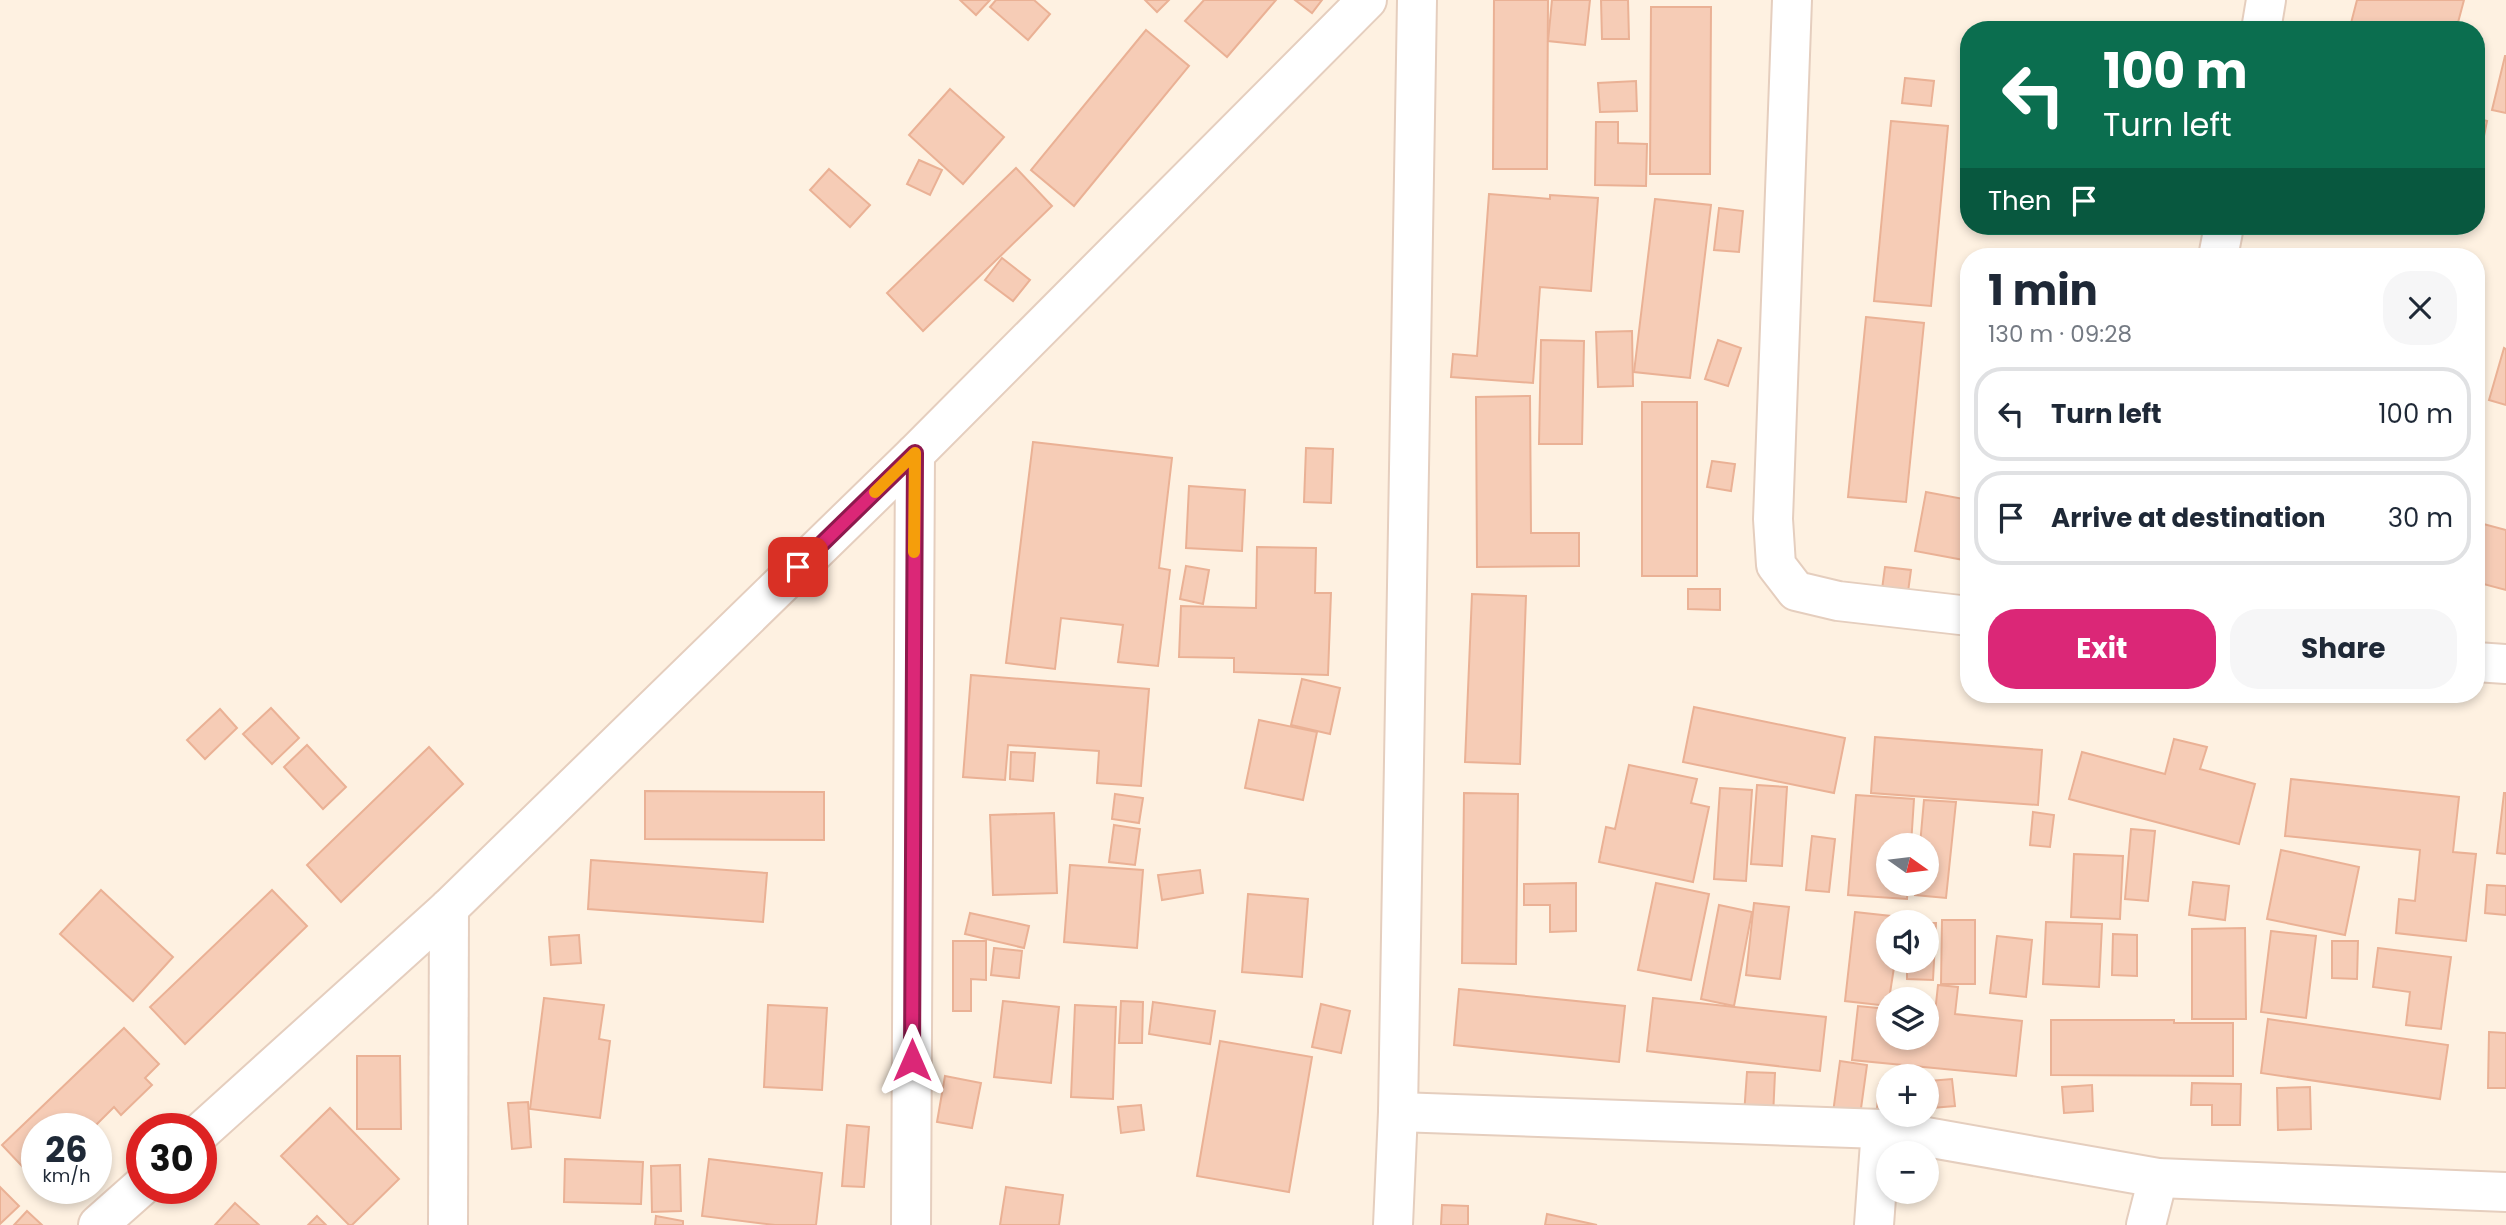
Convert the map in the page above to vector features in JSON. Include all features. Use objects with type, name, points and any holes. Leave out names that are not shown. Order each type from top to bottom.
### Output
[{"type":"street","points":[[217,1118],[449,908],[915,453],[1367,0]]},
{"type":"street","points":[[1393,1225],[1398,1112],[1417,0]]},
{"type":"street","points":[[1792,0],[1773,519],[1776,565],[1796,591],[1838,601],[1960,615]]},
{"type":"street","points":[[2262,21],[2266,0]]},
{"type":"street","points":[[911,1225],[915,453]]},
{"type":"street","points":[[2485,663],[2506,664]]},
{"type":"street","points":[[448,1225],[449,908]]},
{"type":"street","points":[[1398,1112],[1881,1129],[2158,1178],[2506,1192]]},
{"type":"street","points":[[1874,1225],[1881,1129]]},
{"type":"street","points":[[2146,1225],[2158,1178]]},
{"type":"street","points":[[98,1225],[126,1200]]},
{"type":"building","points":[[960,0],[990,0],[976,15]]},
{"type":"building","points":[[996,0],[1034,0],[1050,14],[1028,40],[990,7]]},
{"type":"building","points":[[1145,0],[1169,0],[1157,12]]},
{"type":"building","points":[[1204,0],[1276,0],[1227,57],[1185,21]]},
{"type":"building","points":[[1295,0],[1322,0],[1312,13]]},
{"type":"building","points":[[1494,0],[1548,0],[1547,169],[1493,169]]},
{"type":"building","points":[[1552,0],[1590,0],[1585,45],[1548,41]]},
{"type":"building","points":[[1601,0],[1628,0],[1629,39],[1602,39]]},
{"type":"building","points":[[2357,0],[2464,0],[2458,21],[2352,21]]},
{"type":"building","points":[[1651,7],[1711,7],[1710,174],[1650,174]]},
{"type":"building","points":[[1146,30],[1189,66],[1074,206],[1031,170]]},
{"type":"building","points":[[2506,56],[2506,113],[2492,110]]},
{"type":"building","points":[[1905,78],[1934,81],[1931,106],[1902,103]]},
{"type":"building","points":[[1636,81],[1637,111],[1600,112],[1598,83]]},
{"type":"building","points":[[950,89],[1004,137],[963,184],[909,135]]},
{"type":"building","points":[[1891,121],[1948,126],[1931,306],[1874,301]]},
{"type":"building","points":[[1596,122],[1618,122],[1618,143],[1647,144],[1646,186],[1595,185]]},
{"type":"building","points":[[919,160],[942,170],[930,195],[907,184]]},
{"type":"building","points":[[1016,168],[1052,206],[923,331],[887,293]]},
{"type":"building","points":[[829,169],[870,205],[850,227],[810,190]]},
{"type":"building","points":[[1489,194],[1550,199],[1550,195],[1598,198],[1591,291],[1540,287],[1533,383],[1451,377],[1453,354],[1477,356]]},
{"type":"building","points":[[1655,199],[1711,205],[1690,378],[1634,372]]},
{"type":"building","points":[[1719,208],[1743,211],[1739,252],[1714,250]]},
{"type":"building","points":[[1002,258],[1030,280],[1013,301],[985,280]]},
{"type":"building","points":[[1866,317],[1924,323],[1906,502],[1848,497]]},
{"type":"building","points":[[1632,331],[1633,386],[1598,387],[1596,332]]},
{"type":"building","points":[[1541,340],[1584,341],[1582,444],[1539,444]]},
{"type":"building","points":[[1718,340],[1741,348],[1728,386],[1705,379]]},
{"type":"building","points":[[2504,348],[2506,349],[2506,405],[2489,400]]},
{"type":"building","points":[[1530,396],[1531,533],[1579,533],[1579,566],[1477,567],[1476,397]]},
{"type":"building","points":[[1642,402],[1697,402],[1697,576],[1642,576]]},
{"type":"building","points":[[1033,442],[1172,458],[1159,568],[1170,570],[1158,666],[1118,662],[1123,625],[1061,618],[1055,669],[1006,663]]},
{"type":"building","points":[[1306,448],[1333,449],[1331,503],[1304,502]]},
{"type":"building","points":[[1712,461],[1735,464],[1731,491],[1707,487]]},
{"type":"building","points":[[1189,486],[1245,490],[1242,551],[1186,548]]},
{"type":"building","points":[[1926,492],[1960,498],[1960,559],[1915,551]]},
{"type":"building","points":[[2485,524],[2506,530],[2506,590],[2485,584]]},
{"type":"building","points":[[1257,547],[1316,548],[1315,593],[1331,593],[1328,675],[1234,672],[1234,658],[1179,657],[1181,606],[1256,608]]},
{"type":"building","points":[[1186,566],[1209,570],[1203,604],[1180,599]]},
{"type":"building","points":[[1885,567],[1911,570],[1908,592],[1882,589]]},
{"type":"building","points":[[1688,589],[1720,589],[1720,610],[1688,609]]},
{"type":"building","points":[[1472,594],[1526,596],[1520,764],[1465,762]]},
{"type":"building","points":[[971,675],[1149,689],[1141,786],[1097,783],[1099,751],[1008,745],[1005,780],[963,777]]},
{"type":"building","points":[[1302,679],[1340,688],[1330,734],[1291,725]]},
{"type":"building","points":[[1694,707],[1845,738],[1834,793],[1683,762]]},
{"type":"building","points":[[271,708],[299,738],[272,764],[243,734]]},
{"type":"building","points":[[220,709],[237,728],[205,759],[187,740]]},
{"type":"building","points":[[1259,720],[1317,732],[1303,800],[1245,788]]},
{"type":"building","points":[[1875,737],[2042,750],[2038,805],[1871,793]]},
{"type":"building","points":[[2174,739],[2207,747],[2200,769],[2255,784],[2239,844],[2069,799],[2082,752],[2165,774]]},
{"type":"building","points":[[307,745],[346,787],[323,809],[284,767]]},
{"type":"building","points":[[429,747],[463,784],[341,902],[307,865]]},
{"type":"building","points":[[1011,752],[1035,753],[1033,781],[1010,779]]},
{"type":"building","points":[[1629,765],[1697,779],[1691,803],[1709,807],[1693,882],[1599,862],[1606,827],[1615,829]]},
{"type":"building","points":[[2291,779],[2459,797],[2453,852],[2476,854],[2466,941],[2396,933],[2399,899],[2415,901],[2420,850],[2285,836]]},
{"type":"building","points":[[1757,785],[1787,787],[1782,866],[1751,864]]},
{"type":"building","points":[[1720,788],[1752,790],[1746,881],[1714,879]]},
{"type":"building","points":[[645,791],[824,792],[824,840],[645,839]]},
{"type":"building","points":[[1464,793],[1518,794],[1516,964],[1462,963]]},
{"type":"building","points":[[2506,793],[2506,854],[2497,853]]},
{"type":"building","points":[[1115,794],[1143,798],[1139,823],[1112,819]]},
{"type":"building","points":[[1856,795],[1914,799],[1912,833],[1876,833],[1876,896],[1907,896],[1907,899],[1848,895]]},
{"type":"building","points":[[1924,800],[1956,802],[1946,898],[1925,896],[1939,896],[1939,833],[1921,833]]},
{"type":"building","points":[[2033,812],[2054,815],[2050,847],[2030,845]]},
{"type":"building","points":[[1054,813],[1057,893],[993,895],[990,815]]},
{"type":"building","points":[[1114,825],[1140,829],[1135,865],[1109,862]]},
{"type":"building","points":[[2131,829],[2155,831],[2148,901],[2125,899]]},
{"type":"building","points":[[1812,836],[1835,839],[1829,892],[1806,890]]},
{"type":"building","points":[[2281,850],[2359,867],[2345,935],[2267,919]]},
{"type":"building","points":[[2074,854],[2123,856],[2120,919],[2071,917]]},
{"type":"building","points":[[591,860],[767,873],[763,922],[588,909]]},
{"type":"building","points":[[1070,865],[1143,870],[1137,948],[1064,942]]},
{"type":"building","points":[[1200,870],[1203,893],[1162,900],[1158,875]]},
{"type":"building","points":[[2193,882],[2229,886],[2225,920],[2189,915]]},
{"type":"building","points":[[1576,883],[1576,931],[1550,932],[1550,905],[1524,905],[1524,884]]},
{"type":"building","points":[[1656,883],[1709,894],[1691,980],[1638,970]]},
{"type":"building","points":[[2487,885],[2506,886],[2506,915],[2485,913]]},
{"type":"building","points":[[101,890],[173,957],[133,1001],[60,934]]},
{"type":"building","points":[[272,890],[307,926],[185,1044],[150,1007]]},
{"type":"building","points":[[1248,894],[1308,899],[1302,977],[1242,972]]},
{"type":"building","points":[[1754,903],[1789,907],[1780,979],[1746,975]]},
{"type":"building","points":[[1719,905],[1752,912],[1734,1006],[1701,999]]},
{"type":"building","points":[[1855,912],[1876,914],[1876,973],[1893,973],[1891,987],[1876,987],[1876,1005],[1845,1001]]},
{"type":"building","points":[[970,913],[1029,926],[1024,948],[965,934]]},
{"type":"building","points":[[1942,920],[1975,920],[1975,984],[1941,984]]},
{"type":"building","points":[[2046,922],[2102,924],[2099,987],[2043,984]]},
{"type":"building","points":[[2245,928],[2246,1019],[2192,1019],[2192,929]]},
{"type":"building","points":[[2271,931],[2316,936],[2306,1018],[2261,1012]]},
{"type":"building","points":[[2113,934],[2137,935],[2137,976],[2112,975]]},
{"type":"building","points":[[579,935],[581,963],[551,965],[549,937]]},
{"type":"building","points":[[1997,936],[2032,940],[2026,997],[1990,993]]},
{"type":"building","points":[[953,941],[986,941],[986,980],[971,979],[971,1011],[953,1011]]},
{"type":"building","points":[[2332,941],[2358,941],[2357,979],[2332,978]]},
{"type":"building","points":[[994,948],[1022,951],[1019,978],[991,975]]},
{"type":"building","points":[[2378,948],[2451,957],[2441,1029],[2406,1025],[2410,992],[2373,987]]},
{"type":"building","points":[[1907,973],[1933,973],[1933,980],[1907,979]]},
{"type":"building","points":[[1938,987],[1958,987],[1955,1014],[2022,1021],[2016,1076],[1939,1068],[1939,1064],[1893,1064],[1852,1060],[1858,1006],[1876,1008],[1876,1050],[1939,1050]]},
{"type":"building","points":[[1459,989],[1625,1006],[1619,1062],[1454,1045]]},
{"type":"building","points":[[544,998],[604,1005],[599,1039],[610,1041],[600,1118],[530,1109]]},
{"type":"building","points":[[1653,998],[1826,1017],[1820,1071],[1647,1051]]},
{"type":"building","points":[[1003,1001],[1059,1007],[1051,1083],[994,1077]]},
{"type":"building","points":[[1121,1001],[1143,1002],[1142,1043],[1119,1043]]},
{"type":"building","points":[[1153,1002],[1215,1011],[1210,1044],[1149,1034]]},
{"type":"building","points":[[1321,1004],[1350,1011],[1341,1053],[1312,1047]]},
{"type":"building","points":[[768,1005],[827,1008],[822,1090],[764,1087]]},
{"type":"building","points":[[1075,1005],[1116,1007],[1113,1099],[1071,1097]]},
{"type":"building","points":[[2268,1019],[2448,1045],[2440,1099],[2261,1073]]},
{"type":"building","points":[[2051,1020],[2233,1023],[2233,1076],[2051,1075]]},
{"type":"building","points":[[124,1028],[159,1064],[145,1078],[152,1085],[121,1115],[114,1107],[108,1113],[35,1113]]},
{"type":"building","points":[[2489,1032],[2506,1033],[2506,1088],[2488,1088]]},
{"type":"building","points":[[1220,1041],[1312,1057],[1289,1192],[1197,1176]]},
{"type":"building","points":[[357,1056],[400,1056],[401,1129],[357,1129]]},
{"type":"building","points":[[1840,1061],[1867,1065],[1859,1123],[1832,1120]]},
{"type":"building","points":[[1747,1072],[1775,1073],[1773,1117],[1744,1115]]},
{"type":"building","points":[[945,1076],[981,1083],[972,1128],[937,1122]]},
{"type":"building","points":[[1952,1079],[1955,1106],[1939,1107],[1939,1080]]},
{"type":"building","points":[[2192,1083],[2241,1084],[2240,1125],[2212,1125],[2212,1105],[2191,1105]]},
{"type":"building","points":[[2092,1085],[2093,1111],[2064,1113],[2062,1087]]},
{"type":"building","points":[[2310,1087],[2311,1129],[2278,1130],[2277,1088]]},
{"type":"building","points":[[528,1102],[531,1147],[512,1149],[508,1103]]},
{"type":"building","points":[[1141,1105],[1144,1130],[1121,1133],[1118,1107]]},
{"type":"building","points":[[330,1108],[399,1179],[352,1225],[281,1156]]},
{"type":"building","points":[[847,1125],[869,1127],[864,1187],[842,1186]]},
{"type":"building","points":[[21,1127],[21,1165],[2,1145]]},
{"type":"building","points":[[565,1159],[643,1162],[641,1204],[564,1202]]},
{"type":"building","points":[[709,1159],[822,1173],[816,1225],[775,1225],[702,1216]]},
{"type":"building","points":[[680,1165],[681,1211],[652,1212],[651,1166]]},
{"type":"building","points":[[0,1187],[19,1206],[0,1224]]},
{"type":"building","points":[[1006,1187],[1063,1195],[1059,1225],[1000,1225]]},
{"type":"building","points":[[235,1203],[259,1225],[215,1225]]},
{"type":"building","points":[[1442,1205],[1468,1206],[1468,1225],[1441,1225]]},
{"type":"building","points":[[27,1211],[42,1225],[14,1225]]},
{"type":"building","points":[[1547,1214],[1597,1225],[1545,1225]]},
{"type":"building","points":[[317,1216],[326,1225],[308,1225]]},
{"type":"building","points":[[656,1216],[683,1221],[683,1225],[655,1225]]},
{"type":"slow traffic","points":[[875,492],[915,453],[914,552]]},
{"type":"route","points":[[798,567],[915,453],[912,1060]]}]
